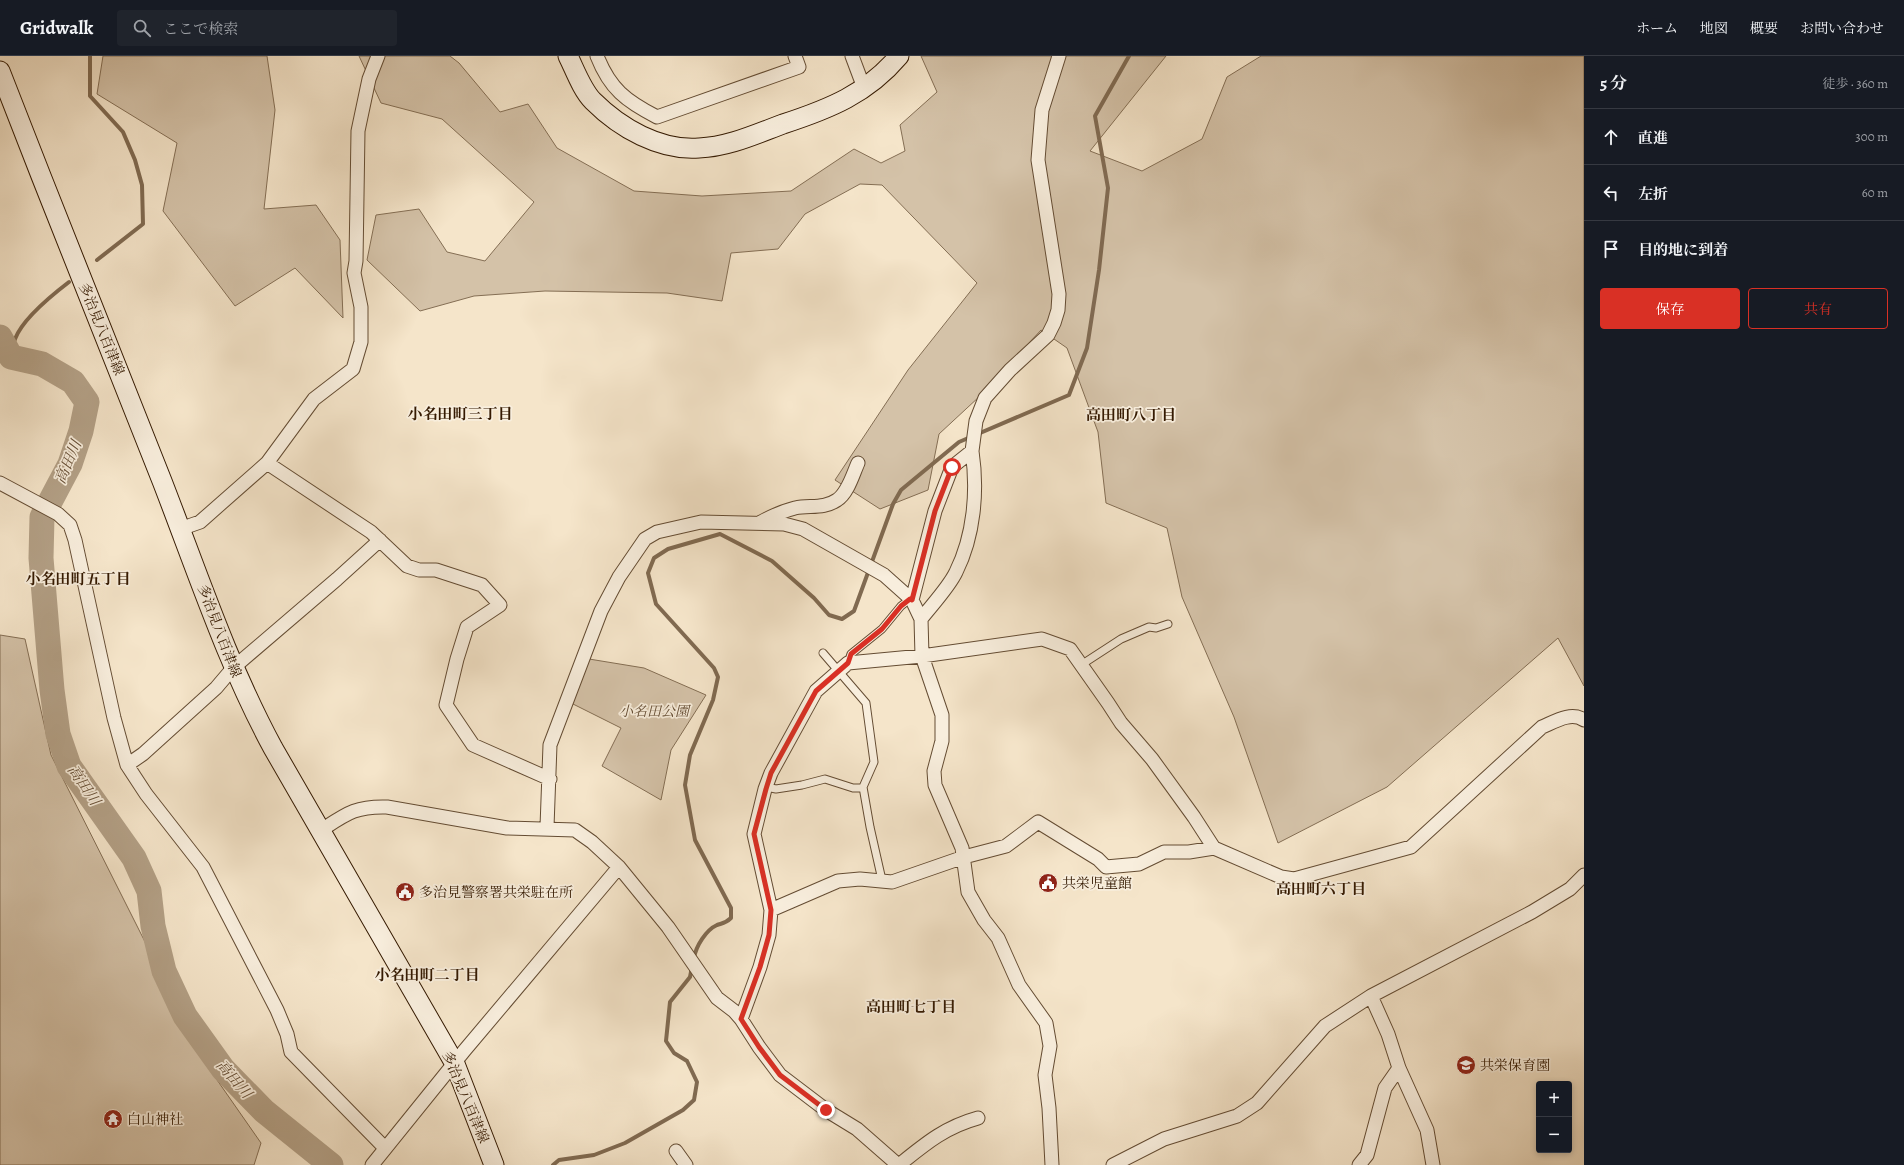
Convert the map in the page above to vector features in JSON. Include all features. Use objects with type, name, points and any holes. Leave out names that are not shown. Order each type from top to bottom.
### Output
[{"type":"main road","points":[[568,56],[592,100],[622,125],[661,145],[698,148],[727,144],[826,110],[856,95],[890,67],[899,56]]},
{"type":"main road","name":"多治見八百津線","points":[[0,71],[233,668],[253,711],[455,1064],[494,1165]]},
{"type":"street","points":[[180,529],[200,522],[267,463],[314,399],[353,369],[361,342],[362,307],[354,273],[356,261],[358,131],[369,79],[378,56]]},
{"type":"street","points":[[597,56],[612,85],[627,100],[657,117],[800,67],[796,56]]},
{"type":"street","points":[[852,56],[864,88]]},
{"type":"street","points":[[921,619],[956,573],[972,525],[974,465],[972,448],[975,425],[985,398],[1010,370],[1048,335],[1058,310],[1059,294],[1038,160],[1042,110],[1059,56]]},
{"type":"street","points":[[911,599],[935,511],[952,467],[972,448]]},
{"type":"street","points":[[267,463],[371,532],[407,566],[419,570],[436,570],[482,586],[500,605],[467,627],[457,659],[446,705],[473,745],[550,779]]},
{"type":"street","points":[[761,522],[776,514],[797,508],[819,507],[838,500],[846,489],[858,463]]},
{"type":"street","points":[[0,483],[58,514],[70,525],[75,540],[114,718],[128,765],[146,794],[203,867],[277,1010],[287,1034],[291,1052],[385,1148]]},
{"type":"street","points":[[548,827],[550,745],[601,611],[619,577],[645,539],[656,532],[701,522],[761,522],[784,524],[803,529],[878,572],[911,599],[921,619],[922,656],[942,715],[942,741],[934,770],[935,785],[962,848],[968,892],[984,920],[998,938],[1019,985],[1046,1023],[1050,1046],[1045,1075],[1049,1108],[1052,1165]]},
{"type":"street","points":[[128,765],[143,754],[216,688],[233,668],[290,620],[380,540]]},
{"type":"street","points":[[741,1019],[760,967],[769,935],[771,910],[754,834],[766,787],[771,773],[816,691],[844,667],[1042,639],[1070,649],[1121,723],[1152,759],[1194,817],[1214,848]]},
{"type":"street","points":[[771,910],[838,881],[860,879],[892,882],[964,857],[1006,846],[1038,822],[1098,859],[1106,867],[1139,864],[1164,852],[1189,852],[1214,848],[1282,877],[1294,879],[1411,847],[1542,727],[1564,717],[1580,717],[1584,720]]},
{"type":"street","points":[[320,830],[350,811],[368,806],[387,807],[507,828],[548,827],[575,830],[592,842],[619,867],[668,927],[717,998],[734,1011],[741,1019],[759,1047],[780,1075],[826,1110],[857,1129],[898,1165],[928,1142],[958,1123],[978,1118]]},
{"type":"street","points":[[372,1165],[619,867]]},
{"type":"street","points":[[1112,1165],[1164,1139],[1237,1116],[1257,1103],[1325,1026],[1371,996],[1532,912],[1570,889],[1584,875]]},
{"type":"street","points":[[1371,996],[1388,1034],[1399,1068],[1426,1130],[1432,1165]]},
{"type":"street","points":[[1359,1165],[1366,1155],[1385,1088],[1399,1068]]},
{"type":"street","points":[[676,1151],[686,1165]]},
{"type":"lane","points":[[844,667],[851,654],[882,629],[901,606],[911,599]]},
{"type":"lane","points":[[1081,665],[1121,639],[1149,627],[1156,628],[1168,624]]},
{"type":"lane","points":[[823,653],[844,667],[866,703],[874,762],[864,788],[871,834],[882,880]]},
{"type":"lane","points":[[766,787],[776,789],[802,785],[825,779],[853,788],[864,788]]},
{"type":"green space","points":[[103,56],[267,56],[275,110],[264,209],[316,205],[340,240],[343,318],[295,268],[235,306],[163,211],[177,143],[97,94]]},
{"type":"green space","points":[[359,56],[450,56],[459,63],[500,112],[528,104],[557,148],[634,191],[702,196],[791,191],[854,149],[881,163],[905,151],[900,125],[937,92],[921,56],[1166,56],[1090,151],[1142,171],[1202,139],[1227,77],[1261,56],[1584,56],[1584,686],[1558,638],[1387,787],[1278,843],[1234,717],[1182,597],[1167,528],[1106,503],[1098,432],[1067,348],[1041,330],[980,396],[939,434],[928,490],[880,509],[835,480],[908,370],[977,283],[882,185],[860,184],[805,214],[778,249],[731,253],[722,301],[667,293],[545,291],[474,296],[420,311],[367,260],[376,215],[419,209],[447,252],[485,261],[534,202],[442,119],[381,103]]},
{"type":"green space","points":[[0,635],[25,639],[51,755],[208,1067],[261,1143],[254,1165],[0,1165]]},
{"type":"green space","name":"小名田公園","points":[[589,659],[644,668],[706,695],[671,750],[661,800],[602,766],[621,728],[571,703]]},
{"type":"waterway","points":[[90,56],[90,96],[123,132],[135,160],[142,185],[143,224],[97,260]]},
{"type":"waterway","points":[[694,958],[699,944],[705,934],[713,927],[726,922],[731,918],[731,908],[695,840],[685,785],[690,755],[713,700],[718,677],[714,668],[656,604],[648,573],[654,558],[668,549],[720,534],[772,561],[814,598],[829,615],[842,619],[854,611],[893,504],[901,490],[959,442],[1069,395],[1087,348],[1099,270],[1108,188],[1095,116],[1129,56]]},
{"type":"waterway","points":[[11,357],[15,339],[24,323],[55,293],[69,282]]},
{"type":"waterway","name":"高田川","points":[[0,337],[11,357],[42,364],[73,382],[87,402],[81,431],[70,464],[42,517],[41,558],[52,690],[58,734],[69,766],[134,858],[149,891],[153,926],[164,971],[185,1016],[223,1069],[264,1111],[331,1165]]},
{"type":"waterway","points":[[553,1165],[559,1160],[594,1155],[625,1143],[683,1110],[694,1100],[697,1082],[687,1061],[674,1053],[666,1041],[670,1002],[690,977],[692,967]]},
{"type":"place","name":"共栄児童館","points":[[1048,883]]},
{"type":"place","name":"多治見警察署共栄駐在所","points":[[405,892]]},
{"type":"place","name":"共栄保育園","points":[[1466,1065]]},
{"type":"place","name":"白山神社","points":[[113,1119]]},
{"type":"district","name":"小名田町三丁目","points":[[460,414]]},
{"type":"district","name":"高田町八丁目","points":[[1131,415]]},
{"type":"district","name":"小名田町五丁目","points":[[78,579]]},
{"type":"district","name":"高田町六丁目","points":[[1321,889]]},
{"type":"district","name":"小名田町二丁目","points":[[427,975]]},
{"type":"district","name":"高田町七丁目","points":[[911,1007]]},
{"type":"route","points":[[826,1110],[780,1075],[759,1047],[741,1019],[760,967],[769,935],[771,910],[754,834],[771,773],[816,691],[848,663],[851,654],[882,629],[901,606],[910,599],[912,600],[935,511],[952,467]]}]
